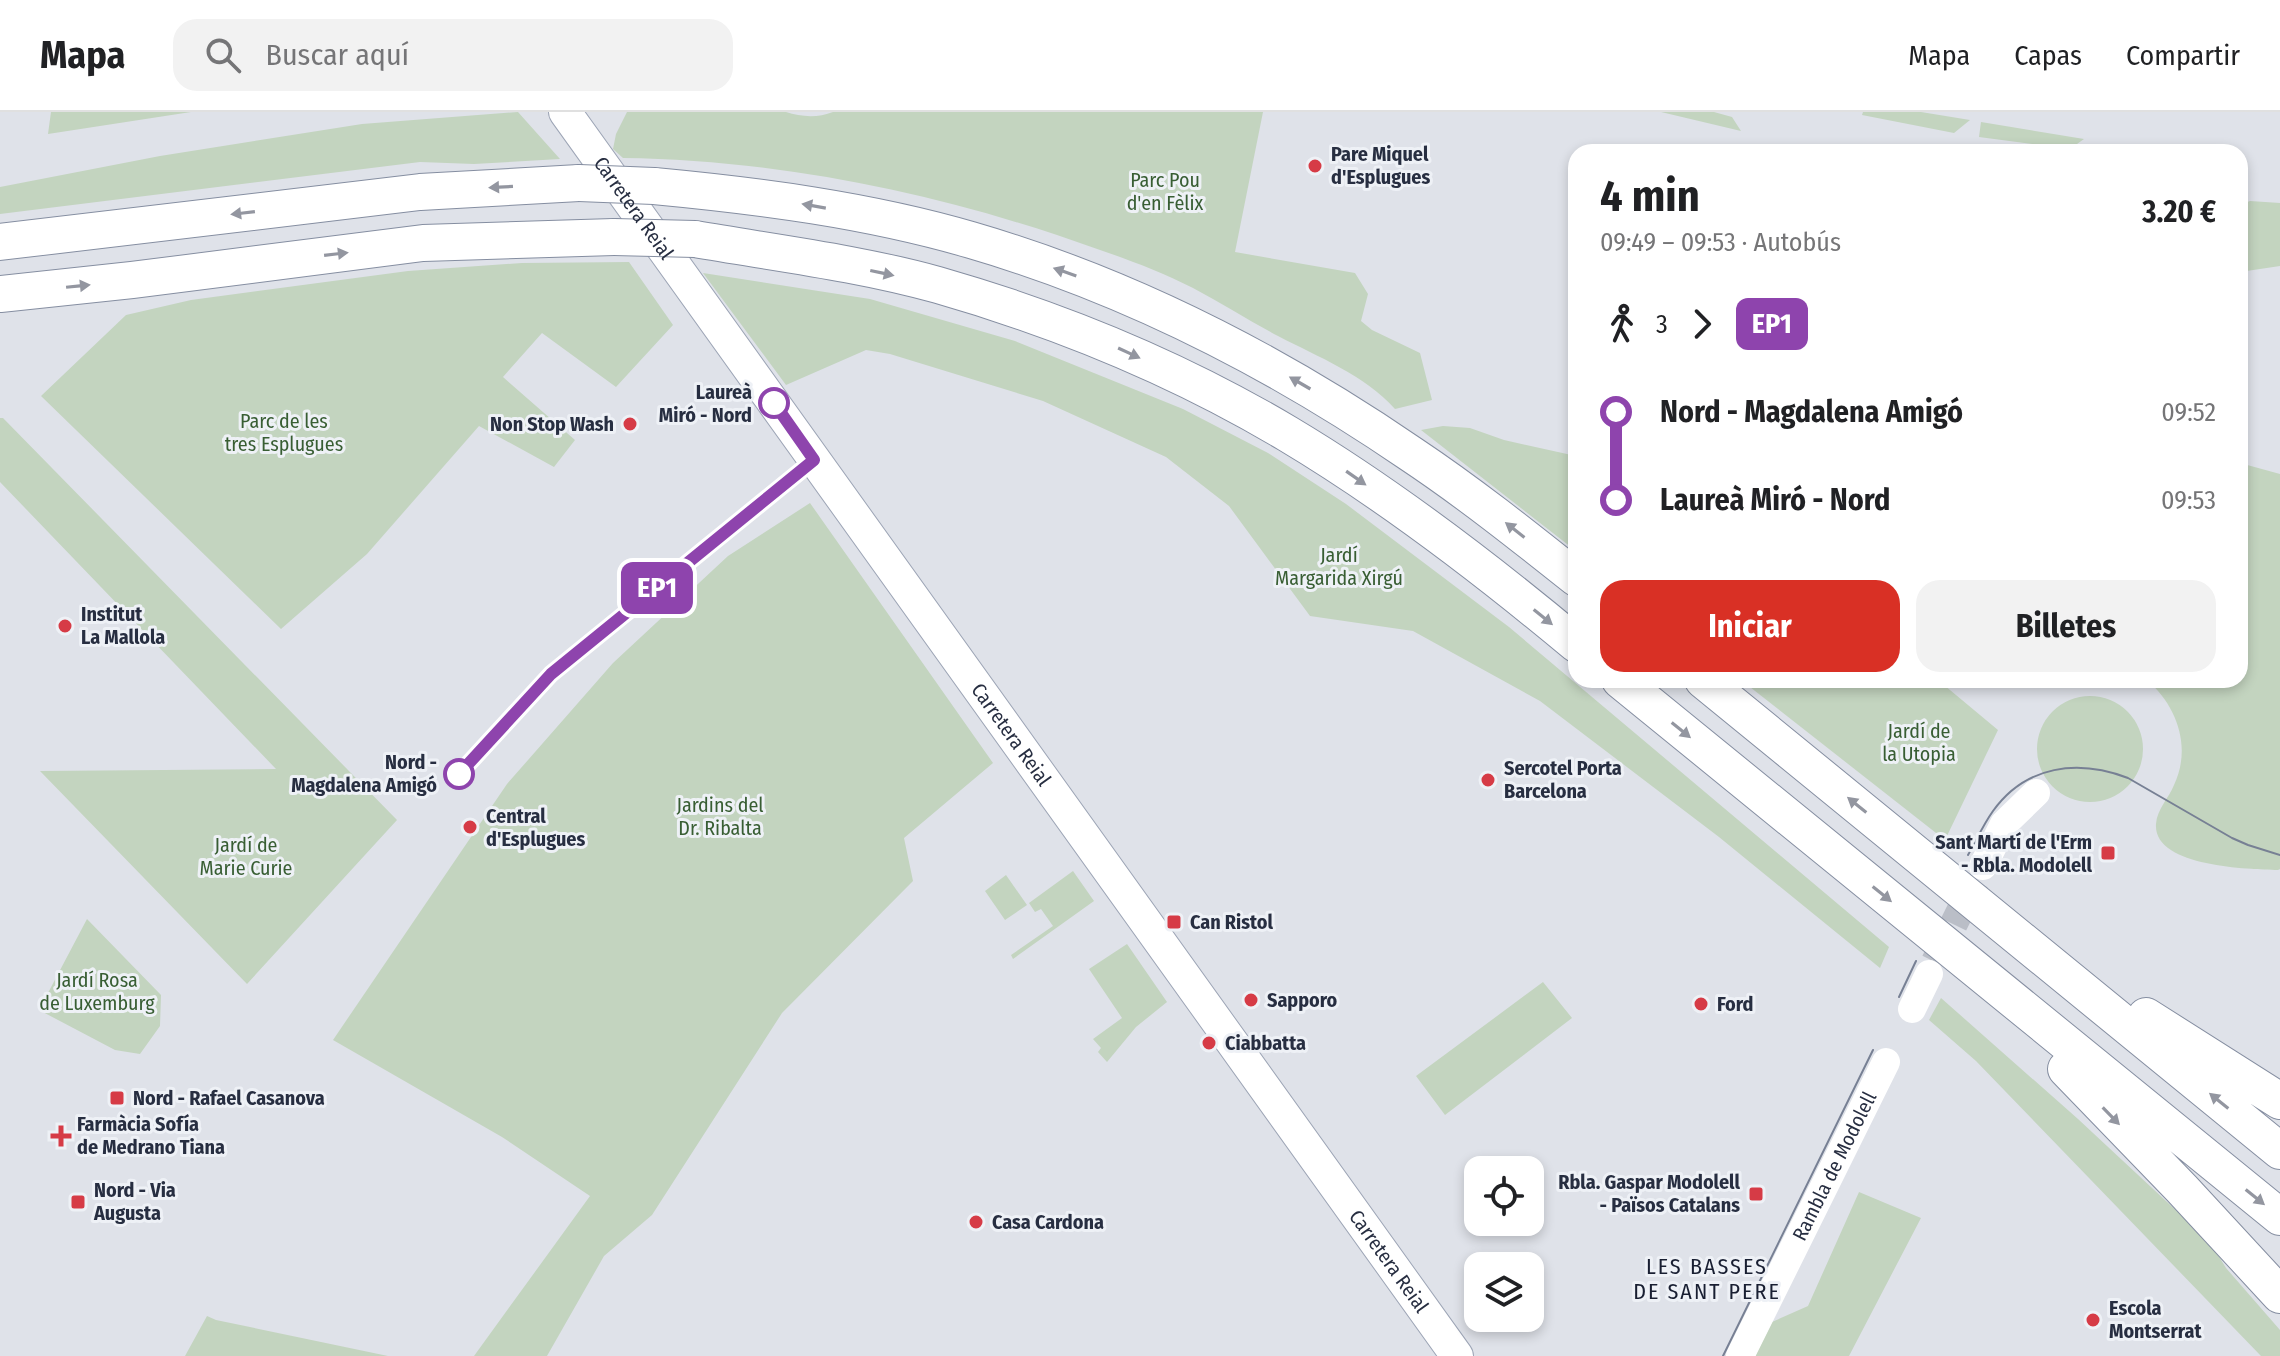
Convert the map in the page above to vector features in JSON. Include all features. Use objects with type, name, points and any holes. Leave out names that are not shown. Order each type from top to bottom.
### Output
[{"type":"highway","points":[[0,242],[420,192],[579,183],[654,186],[774,199],[918,226],[1076,275],[1158,309],[1269,365],[1423,462],[1568,572]]},
{"type":"highway","points":[[0,294],[423,243],[614,237],[695,239],[847,265],[934,284],[991,301],[1116,347],[1287,433],[1450,544],[1568,638]]},
{"type":"highway","points":[[1629,688],[1945,966],[2182,1189],[2280,1295]]},
{"type":"highway","points":[[1713,688],[2280,1151]]},
{"type":"highway","points":[[1982,907],[2280,1101]]},
{"type":"highway","points":[[1945,966],[2280,1217]]},
{"type":"highway","points":[[2247,1261],[2280,1308]]},
{"type":"main road","name":"Carretera Reial","points":[[565,112],[1457,1356]]},
{"type":"street","points":[[1983,866],[2004,824],[2036,793]]},
{"type":"street","points":[[1912,1009],[1945,966]]},
{"type":"street","name":"Rambla de Modolell","points":[[1740,1356],[1886,1062]]},
{"type":"green space","points":[[51,112],[191,112],[48,134]]},
{"type":"green space","points":[[518,112],[560,159],[474,164],[420,162],[0,214],[0,187],[160,156],[362,124]]},
{"type":"green space","name":"Parc Pou d'en Fèlix","points":[[627,112],[786,112],[810,116],[833,112],[1263,112],[1235,252],[1355,273],[1368,294],[1361,321],[1372,330],[1420,353],[1432,400],[1395,409],[1355,376],[1193,288],[1126,259],[1004,219],[897,191],[788,171],[734,164],[623,158],[613,149],[616,134]]},
{"type":"green space","points":[[1661,112],[1714,112],[1732,117],[1741,131]]},
{"type":"green space","points":[[1863,112],[1921,112],[1970,120],[1954,133],[1862,115]]},
{"type":"green space","points":[[1981,122],[2084,139],[2077,144],[2032,144],[1979,137]]},
{"type":"green space","points":[[2248,202],[2280,203],[2280,266],[2248,271]]},
{"type":"green space","name":"Parc de les tres Esplugues","points":[[629,262],[673,325],[616,387],[542,333],[503,377],[575,440],[554,467],[479,426],[367,554],[281,629],[41,396],[126,315],[191,300],[408,271],[522,263]]},
{"type":"green space","name":"Jardí Margarida Xirgú","points":[[703,273],[870,299],[1015,341],[1183,409],[1268,453],[1346,504],[1509,627],[1568,677],[1568,688],[1581,688],[1889,947],[1880,968],[1719,837],[1540,701],[1413,631],[1310,616],[1229,506],[1166,457],[1043,401],[890,354],[866,350],[786,385]]},
{"type":"green space","name":"Jardí de Marie Curie","points":[[0,418],[397,820],[247,984],[40,771],[276,769],[0,482]]},
{"type":"green space","points":[[1443,426],[1470,428],[1504,440],[1568,454],[1568,545],[1421,430]]},
{"type":"green space","points":[[2248,465],[2280,474],[2280,869],[2205,863],[2170,849],[2159,838],[2156,824],[2159,813],[2172,790],[2182,756],[2178,728],[2156,688],[2248,688]]},
{"type":"green space","name":"Jardins del Dr. Ribalta","points":[[810,503],[993,763],[904,838],[913,881],[782,1013],[652,1215],[604,1256],[547,1356],[474,1356],[590,1196],[502,1137],[333,1040],[507,784],[613,663],[728,556]]},
{"type":"green space","name":"Jardí de la Utopia","points":[[1751,688],[1948,688],[1998,730],[1945,840]]},
{"type":"green space","points":[[2090,696],[2110,700],[2127,712],[2139,729],[2143,749],[2139,769],[2127,786],[2110,798],[2090,802],[2070,798],[2053,786],[2041,769],[2037,749],[2041,729],[2053,712],[2070,700]]},
{"type":"green space","points":[[1073,871],[1094,901],[1013,959],[1011,955],[1053,926],[1041,909],[1035,912],[1029,903]]},
{"type":"green space","points":[[1006,875],[1027,905],[1005,920],[985,891]]},
{"type":"green space","name":"Jardí Rosa de Luxemburg","points":[[87,919],[161,995],[160,1026],[140,1054],[115,1050],[39,1010]]},
{"type":"green space","points":[[1127,944],[1167,1002],[1136,1027],[1107,1062],[1098,1052],[1101,1048],[1093,1039],[1122,1018],[1089,969]]},
{"type":"green space","points":[[1543,982],[1572,1018],[1445,1115],[1416,1076]]},
{"type":"green space","points":[[1941,998],[2078,1119],[2210,1242],[2226,1268],[2280,1330],[2280,1356],[2261,1356],[1976,1061],[1929,1020]]},
{"type":"green space","points":[[1859,1192],[1921,1218],[1849,1356],[1755,1356],[1772,1322],[1808,1306]]},
{"type":"green space","points":[[207,1316],[216,1320],[388,1356],[185,1356]]},
{"type":"tunnel","points":[[1935,962],[1975,881]]},
{"type":"tram line","points":[[1968,855],[1989,816],[2006,796],[2037,775],[2072,768],[2109,772],[2128,778],[2232,838],[2280,855]]},
{"type":"tram line","points":[[1899,997],[1916,961]]},
{"type":"tram line","points":[[1723,1356],[1873,1050]]},
{"type":"bus line","name":"EP1","points":[[459,774],[551,674],[814,460],[774,403]]},
{"type":"place","name":"Pare Miquel d'Esplugues","points":[[1315,166]]},
{"type":"place","name":"Laureà Miró - Nord","points":[[774,403]]},
{"type":"place","name":"Non Stop Wash","points":[[630,424]]},
{"type":"place","name":"Institut La Mallola","points":[[65,626]]},
{"type":"place","name":"Nord - Magdalena Amigó","points":[[459,774]]},
{"type":"place","name":"Sercotel Porta Barcelona","points":[[1488,780]]},
{"type":"place","name":"Central d'Esplugues","points":[[470,827]]},
{"type":"place","name":"Sant Martí de l'Erm - Rbla. Modolell","points":[[2108,853]]},
{"type":"place","name":"Can Ristol","points":[[1174,922]]},
{"type":"place","name":"Sapporo","points":[[1251,1000]]},
{"type":"place","name":"Ford","points":[[1701,1004]]},
{"type":"place","name":"Ciabbatta","points":[[1209,1043]]},
{"type":"place","name":"Nord - Rafael Casanova","points":[[117,1098]]},
{"type":"place","name":"Farmàcia Sofía de Medrano Tiana","points":[[61,1136]]},
{"type":"place","name":"Rbla. Gaspar Modolell - Països Catalans","points":[[1756,1194]]},
{"type":"place","name":"Nord - Via Augusta","points":[[78,1202]]},
{"type":"place","name":"Casa Cardona","points":[[976,1222]]},
{"type":"place","name":"Escola Montserrat","points":[[2093,1320]]},
{"type":"district","name":"LES BASSES DE SANT PERE","points":[[1707,1278]]}]
